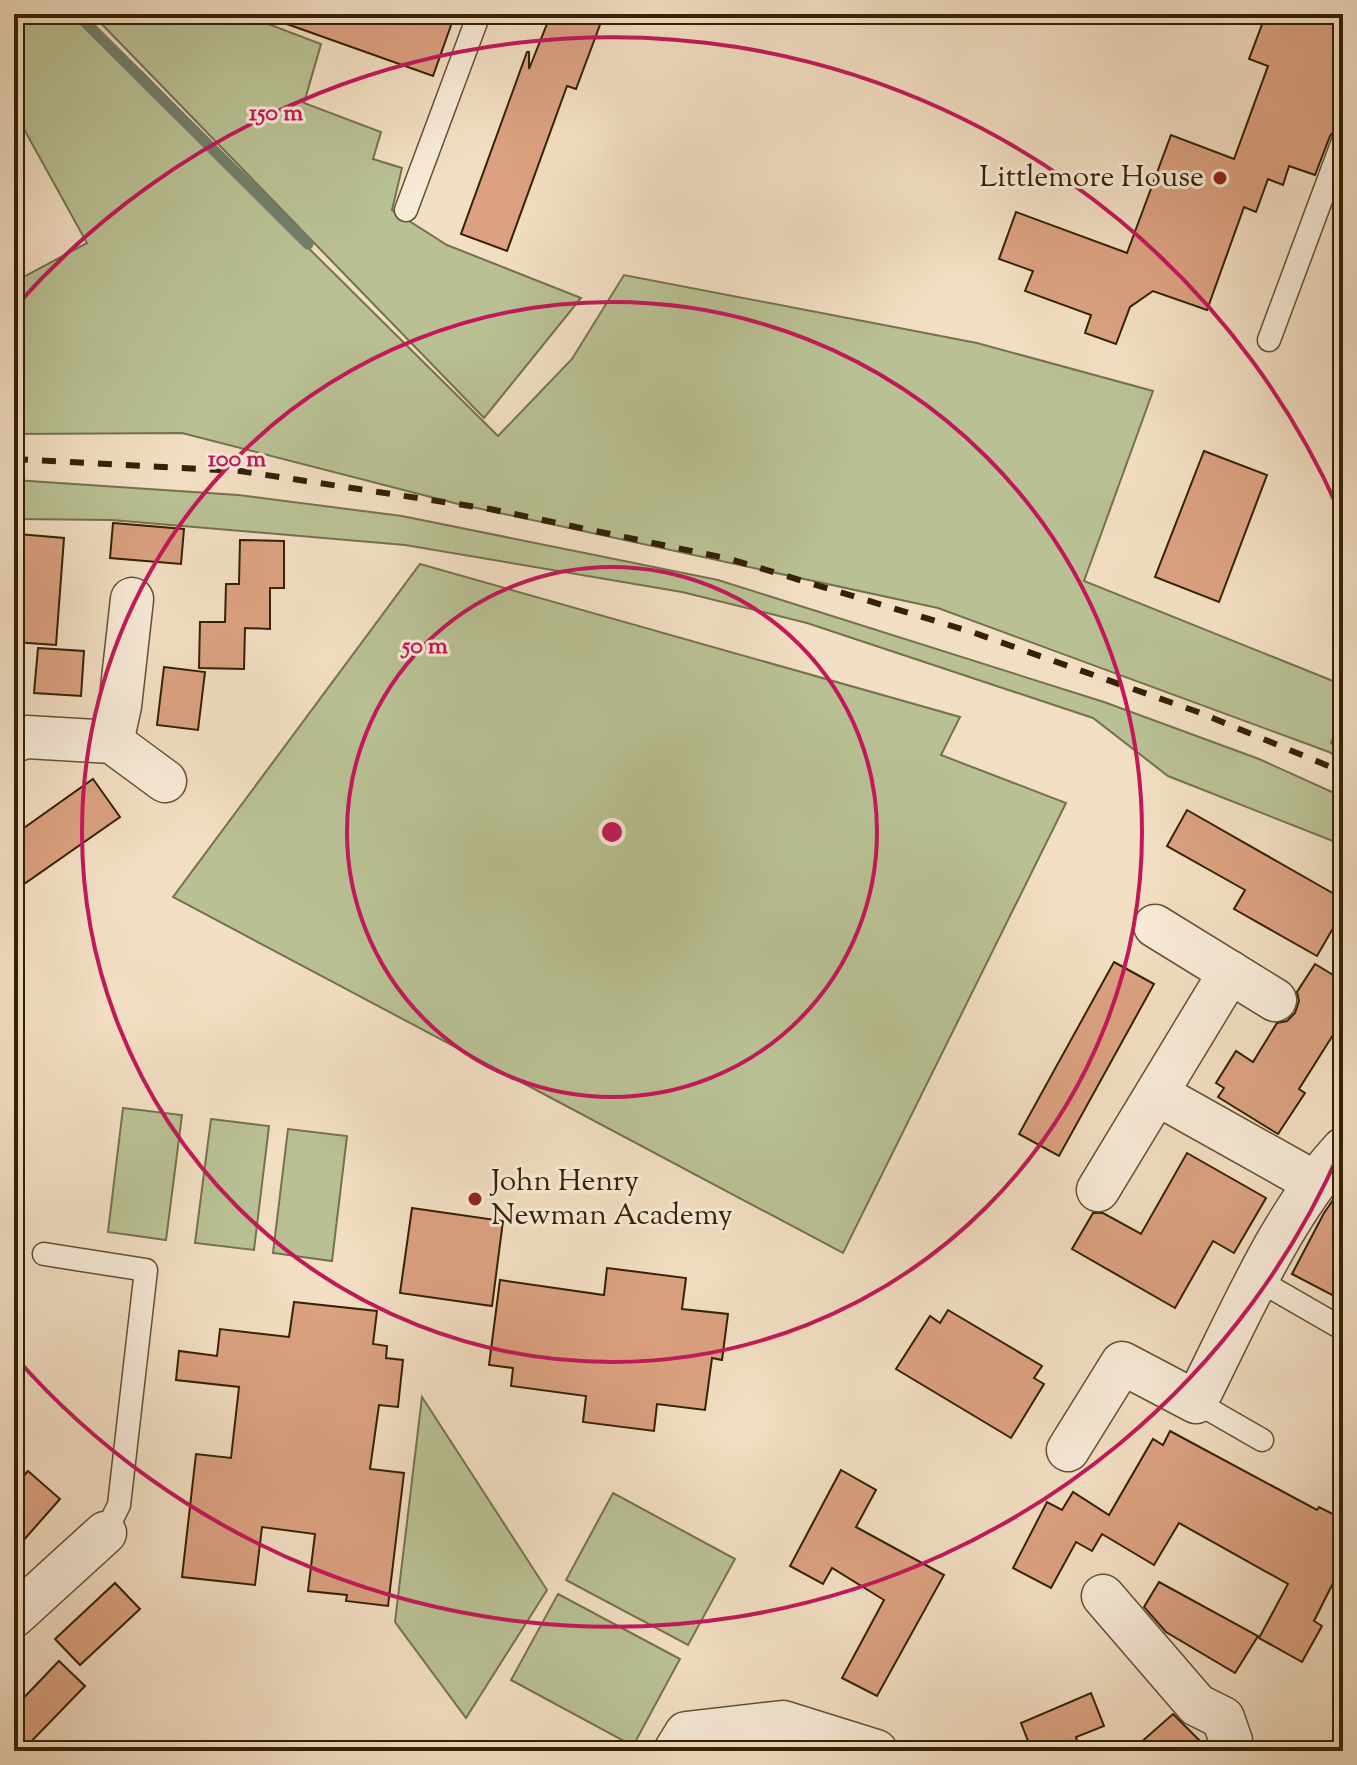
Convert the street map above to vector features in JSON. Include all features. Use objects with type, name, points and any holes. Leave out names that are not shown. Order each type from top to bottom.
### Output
[{"type":"street","points":[[112,742],[120,706],[132,599]]},
{"type":"street","points":[[14,741],[27,737],[112,742],[165,781]]},
{"type":"street","points":[[1155,926],[1275,1000]]},
{"type":"street","points":[[1098,1190],[1230,972]]},
{"type":"street","points":[[1157,1094],[1314,1182]]},
{"type":"street","points":[[1068,1450],[1122,1363],[1196,1402],[1258,1280],[1314,1182],[1343,1149]]},
{"type":"street","points":[[14,1616],[105,1533]]},
{"type":"street","points":[[1103,1596],[1197,1705],[1223,1718],[1231,1741],[1227,1751]]},
{"type":"street","points":[[675,1751],[686,1733],[783,1722],[876,1751]]},
{"type":"lane","points":[[406,210],[479,14]]},
{"type":"lane","points":[[1269,340],[1343,141]]},
{"type":"lane","points":[[44,1254],[146,1270],[119,1505],[105,1533]]},
{"type":"lane","points":[[1258,1280],[1343,1329]]},
{"type":"lane","points":[[1196,1402],[1262,1440]]},
{"type":"green space","points":[[14,14],[75,14],[144,74],[262,202],[498,436],[572,359],[624,275],[977,343],[1153,391],[1084,581],[1343,685],[1343,712],[1331,743],[1343,748],[1343,761],[1329,752],[938,608],[458,504],[182,433],[14,434],[14,282],[87,243],[14,111]]},
{"type":"green space","points":[[92,14],[242,14],[321,44],[304,103],[381,132],[373,159],[402,168],[392,210],[447,245],[581,298],[484,418]]},
{"type":"green space","points":[[14,480],[238,495],[402,516],[718,580],[1104,702],[1259,759],[1343,797],[1343,845],[1168,776],[1093,718],[807,623],[682,592],[405,545],[112,520],[14,519]]},
{"type":"green space","points":[[420,564],[960,717],[941,755],[1066,803],[843,1253],[173,897]]},
{"type":"green space","points":[[123,1108],[182,1115],[166,1240],[108,1232]]},
{"type":"green space","points":[[211,1119],[269,1126],[254,1250],[195,1243]]},
{"type":"green space","points":[[288,1129],[347,1136],[332,1261],[273,1253]]},
{"type":"green space","points":[[422,1397],[547,1590],[466,1718],[395,1622]]},
{"type":"green space","points":[[613,1493],[735,1559],[688,1645],[566,1580]]},
{"type":"green space","points":[[558,1594],[680,1659],[633,1746],[511,1680]]},
{"type":"building","points":[[271,14],[455,14],[433,76],[270,18]]},
{"type":"building","points":[[551,14],[604,14],[576,89],[567,86],[507,251],[461,234],[527,52],[529,69]]},
{"type":"building","name":"Littlemore House","points":[[1266,14],[1343,14],[1343,111],[1315,175],[1289,166],[1283,185],[1268,179],[1256,212],[1244,207],[1207,310],[1153,291],[1130,307],[1116,344],[1085,333],[1091,315],[1025,291],[1033,271],[999,259],[1016,212],[1127,253],[1171,135],[1234,159],[1268,66],[1249,59]]},
{"type":"building","points":[[1204,451],[1267,475],[1219,602],[1155,577]]},
{"type":"building","points":[[113,523],[184,529],[181,564],[110,558]]},
{"type":"building","points":[[18,534],[64,538],[56,645],[14,642]]},
{"type":"building","points":[[240,540],[284,541],[284,588],[270,588],[270,629],[245,628],[244,669],[199,668],[200,622],[225,622],[226,584],[239,584]]},
{"type":"building","points":[[38,648],[84,651],[81,696],[34,693]]},
{"type":"building","points":[[164,667],[205,672],[198,730],[157,725]]},
{"type":"building","points":[[93,779],[120,817],[14,891],[14,835]]},
{"type":"building","points":[[1187,810],[1343,899],[1343,911],[1317,956],[1234,909],[1245,890],[1167,846]]},
{"type":"building","points":[[1114,962],[1154,984],[1059,1156],[1019,1134]]},
{"type":"building","points":[[1315,964],[1343,981],[1343,1041],[1333,1035],[1299,1089],[1305,1093],[1278,1134],[1218,1097],[1224,1088],[1216,1083],[1236,1051],[1253,1062],[1277,1023],[1287,1021],[1295,1013],[1299,1001],[1297,992]]},
{"type":"building","points":[[1187,1153],[1266,1198],[1234,1253],[1213,1241],[1175,1308],[1072,1249],[1093,1213],[1103,1213],[1141,1234]]},
{"type":"building","points":[[1343,1186],[1343,1274],[1332,1295],[1292,1274],[1324,1213]]},
{"type":"building","points":[[412,1208],[503,1221],[492,1306],[400,1293]]},
{"type":"building","points":[[607,1268],[686,1278],[682,1309],[728,1314],[722,1360],[712,1358],[705,1410],[657,1404],[654,1431],[583,1422],[586,1396],[511,1386],[513,1368],[489,1365],[500,1280],[604,1295]]},
{"type":"building","points":[[294,1302],[377,1311],[373,1344],[387,1346],[386,1358],[403,1360],[398,1407],[379,1405],[370,1469],[404,1473],[388,1606],[346,1601],[347,1595],[308,1591],[315,1534],[262,1527],[255,1585],[182,1577],[196,1454],[231,1458],[239,1387],[176,1380],[179,1351],[217,1356],[220,1329],[289,1337]]},
{"type":"building","points":[[948,1310],[1042,1366],[1034,1378],[1044,1384],[1011,1438],[896,1369],[930,1316],[940,1323]]},
{"type":"building","points":[[1170,1431],[1317,1510],[1319,1507],[1343,1519],[1343,1563],[1314,1621],[1322,1626],[1302,1662],[1259,1638],[1288,1584],[1179,1523],[1154,1565],[1102,1534],[1092,1551],[1076,1542],[1051,1588],[1013,1568],[1047,1502],[1062,1510],[1073,1492],[1109,1515],[1153,1439],[1163,1445]]},
{"type":"building","points":[[841,1470],[876,1490],[856,1527],[944,1575],[877,1696],[842,1678],[884,1600],[832,1568],[823,1584],[790,1566]]},
{"type":"building","points":[[28,1471],[60,1499],[14,1551],[14,1487]]},
{"type":"building","points":[[1159,1582],[1258,1636],[1235,1673],[1166,1632],[1144,1607]]},
{"type":"building","points":[[115,1583],[140,1609],[80,1665],[55,1639]]},
{"type":"building","points":[[59,1661],[85,1686],[22,1751],[14,1751],[14,1708]]},
{"type":"building","points":[[1091,1693],[1104,1726],[1076,1737],[1080,1751],[1032,1751],[1021,1723]]},
{"type":"building","points":[[1173,1714],[1204,1745],[1204,1751],[1131,1751]]},
{"type":"waterway","points":[[77,14],[308,244]]},
{"type":"railway","points":[[14,459],[240,471],[490,509],[730,559],[972,632],[1198,712],[1343,772]]},
{"type":"place","name":"Littlemore House","points":[[1220,178]]},
{"type":"place","name":"John Henry Newman Academy","points":[[475,1199]]}]
